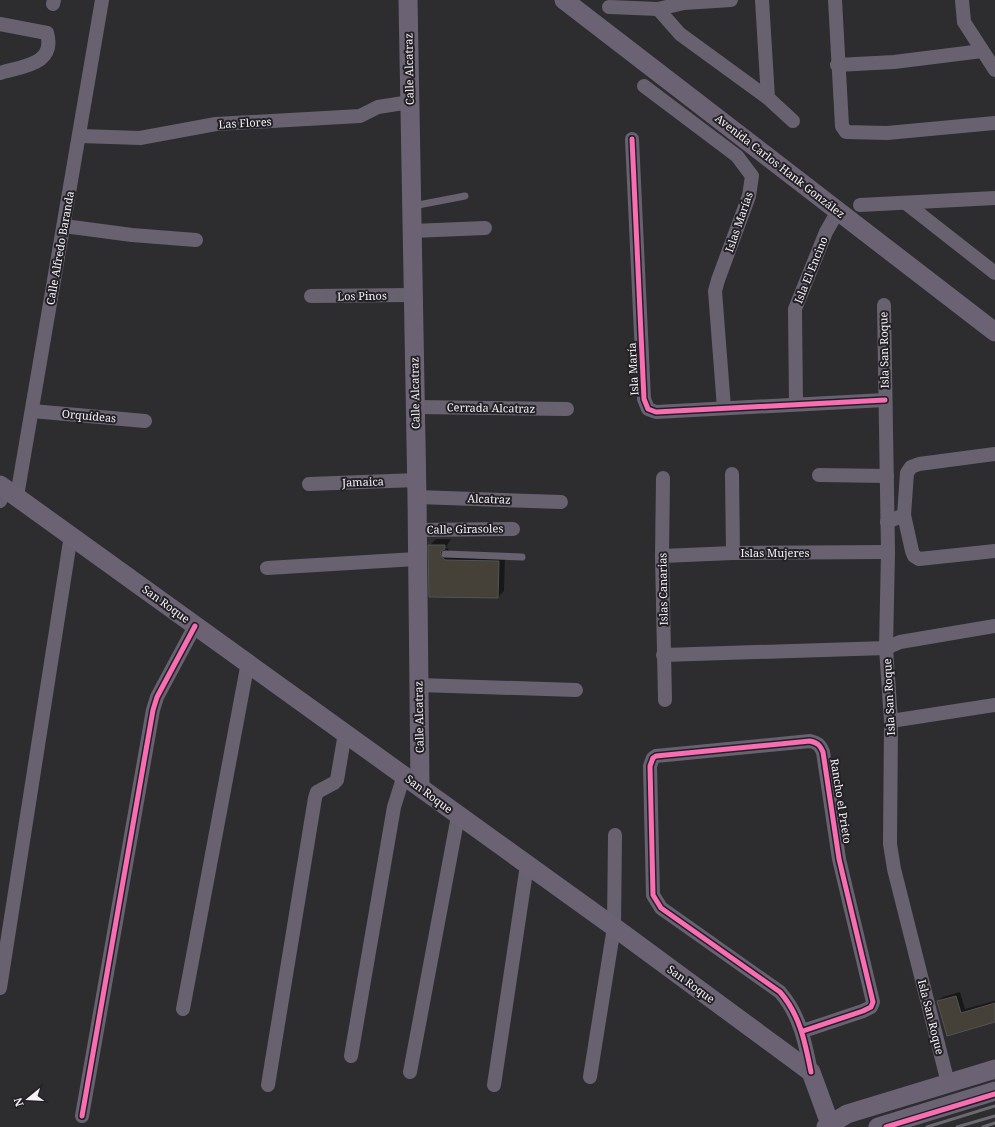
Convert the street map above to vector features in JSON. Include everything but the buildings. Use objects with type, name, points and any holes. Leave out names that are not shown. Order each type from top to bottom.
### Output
[{"type":"main road","name":"Calle Alcatraz","points":[[408,0],[417,530],[422,555],[419,686],[420,786]]},
{"type":"main road","name":"Avenida Carlos Hank González","points":[[564,0],[995,332]]},
{"type":"main road","name":"San Roque","points":[[6,493],[71,535],[195,626],[248,662],[420,786],[458,816],[614,927],[811,1072]]},
{"type":"main road","points":[[811,1072],[829,1126],[847,1114],[995,1069]]},
{"type":"main road","points":[[878,1127],[995,1091]]},
{"type":"street","name":"Calle Alfredo Baranda","points":[[6,493],[32,411],[102,0]]},
{"type":"street","points":[[609,7],[658,9],[684,3],[731,0]]},
{"type":"street","points":[[762,0],[768,98]]},
{"type":"street","points":[[835,0],[842,126],[846,132],[887,133],[995,123]]},
{"type":"street","points":[[965,0],[964,22],[995,70]]},
{"type":"street","points":[[658,9],[680,34],[768,98],[793,121]]},
{"type":"street","points":[[0,24],[47,33],[48,39],[47,53],[42,60],[0,73]]},
{"type":"street","points":[[838,65],[894,62],[982,52]]},
{"type":"street","name":"Islas Marías","points":[[644,86],[737,156],[752,176],[749,196],[715,291],[724,408]]},
{"type":"street","name":"Las Flores","points":[[80,136],[140,138],[216,124],[360,116],[378,107],[410,102]]},
{"type":"street","name":"Isla María","points":[[632,138],[644,399],[648,409],[656,412],[885,400]]},
{"type":"street","points":[[860,206],[995,198]]},
{"type":"street","points":[[908,204],[994,271]]},
{"type":"street","name":"Isla El Encino","points":[[796,404],[795,310],[826,232],[838,211]]},
{"type":"street","points":[[64,226],[132,235],[196,240]]},
{"type":"street","points":[[412,231],[485,228]]},
{"type":"street","name":"Los Pinos","points":[[311,296],[412,295]]},
{"type":"street","name":"Isla San Roque","points":[[884,305],[888,522],[886,648],[891,721],[890,844],[948,1083]]},
{"type":"street","name":"Cerrada Alcatraz","points":[[415,408],[567,409]]},
{"type":"street","name":"Orquídeas","points":[[32,411],[145,421]]},
{"type":"street","points":[[995,454],[919,464],[911,467],[907,473],[904,515],[912,551],[914,556],[919,559],[995,551]]},
{"type":"street","points":[[732,474],[733,553]]},
{"type":"street","points":[[819,475],[887,476]]},
{"type":"street","name":"Islas Canarias","points":[[663,478],[662,556],[665,700]]},
{"type":"street","name":"Jamaica","points":[[309,484],[417,488]]},
{"type":"street","name":"Alcatraz","points":[[417,488],[562,502]]},
{"type":"street","points":[[888,522],[904,515]]},
{"type":"street","name":"Calle Girasoles","points":[[417,530],[513,529]]},
{"type":"street","points":[[0,988],[71,535]]},
{"type":"street","name":"Islas Mujeres","points":[[662,556],[733,553],[888,552]]},
{"type":"street","points":[[267,568],[422,555]]},
{"type":"street","points":[[82,1116],[153,710],[157,697],[195,626]]},
{"type":"street","points":[[663,655],[886,648],[900,642],[995,626]]},
{"type":"street","points":[[183,1009],[248,662]]},
{"type":"street","points":[[419,686],[576,690]]},
{"type":"street","points":[[891,721],[995,705]]},
{"type":"street","points":[[268,1085],[315,798],[317,792],[337,780],[345,733]]},
{"type":"street","name":"Rancho el Prieto","points":[[810,741],[816,742],[821,746],[839,859],[873,1002],[871,1007],[863,1011],[803,1031],[787,1000],[780,992],[661,908],[656,901],[653,894],[650,766],[653,758],[661,754],[810,741]]},
{"type":"street","points":[[351,1056],[394,807],[404,775]]},
{"type":"street","points":[[410,1072],[458,816]]},
{"type":"street","points":[[590,1077],[614,927],[615,835]]},
{"type":"street","points":[[494,1085],[528,865]]},
{"type":"street","points":[[803,1031],[811,1072]]},
{"type":"lane","points":[[411,206],[465,196]]},
{"type":"lane","points":[[445,554],[522,557]]},
{"type":"railway","points":[[927,1127],[995,1106]]},
{"type":"railway","points":[[957,1127],[995,1116]]},
{"type":"railway","points":[[983,1127],[995,1123]]},
{"type":"cycle path","points":[[632,139],[644,399],[648,409],[656,412],[885,400]]},
{"type":"cycle path","points":[[82,1116],[153,710],[157,697],[195,626]]},
{"type":"cycle path","points":[[803,1031],[863,1011],[871,1007],[873,1002],[839,859],[823,752],[820,746],[810,741],[656,756],[653,758],[650,766],[653,895],[661,908],[780,992],[787,1001],[801,1029],[811,1072]]},
{"type":"cycle path","points":[[886,1127],[995,1094]]}]
